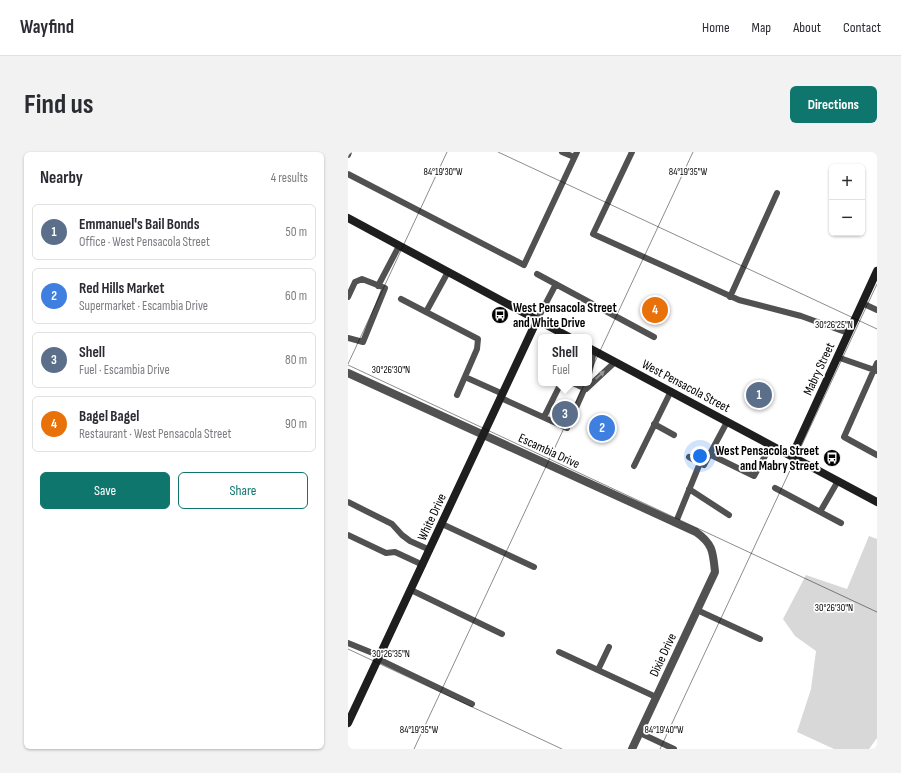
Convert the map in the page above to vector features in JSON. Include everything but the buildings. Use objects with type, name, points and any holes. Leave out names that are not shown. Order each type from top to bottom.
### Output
[{"type":"street","points":[[348,218],[563,334]]},
{"type":"street","name":"Mabry Street","points":[[792,456],[877,271]]},
{"type":"street","name":"White Drive","points":[[348,723],[350,712],[379,658],[537,320]]},
{"type":"street","name":"West Pensacola Street","points":[[592,349],[877,502]]},
{"type":"street","name":"Escambia Drive","points":[[348,373],[696,532],[705,538],[713,552],[715,572]]},
{"type":"street","name":"Dixie Drive","points":[[632,749],[715,572]]},
{"type":"lane","points":[[348,174],[524,265],[576,155],[562,152]]},
{"type":"lane","points":[[632,152],[593,234],[730,297],[766,309],[801,316],[848,333]]},
{"type":"lane","points":[[730,297],[777,193]]},
{"type":"lane","points":[[378,286],[399,246]]},
{"type":"lane","points":[[426,312],[448,272]]},
{"type":"lane","points":[[538,274],[654,337]]},
{"type":"lane","points":[[348,297],[355,282],[362,279],[385,288],[362,342],[348,338]]},
{"type":"lane","points":[[537,320],[556,284]]},
{"type":"lane","points":[[402,299],[478,339],[477,348],[457,395]]},
{"type":"lane","points":[[862,304],[877,310]]},
{"type":"lane","points":[[837,357],[875,371]]},
{"type":"lane","points":[[592,381],[615,362]]},
{"type":"lane","points":[[877,363],[875,371],[844,437],[877,455]]},
{"type":"lane","points":[[465,377],[544,418],[567,428],[586,386]]},
{"type":"lane","points":[[544,418],[560,386]]},
{"type":"lane","points":[[634,466],[671,392]]},
{"type":"lane","points":[[689,456],[704,465],[727,422]]},
{"type":"lane","points":[[654,424],[674,435]]},
{"type":"lane","points":[[710,454],[754,476],[771,445]]},
{"type":"lane","points":[[676,522],[700,463]]},
{"type":"lane","points":[[820,512],[838,481]]},
{"type":"lane","points":[[774,488],[841,523]]},
{"type":"lane","points":[[689,489],[729,515]]},
{"type":"lane","points":[[348,502],[392,524],[410,541],[430,550]]},
{"type":"lane","points":[[442,524],[534,567]]},
{"type":"lane","points":[[348,536],[386,553],[395,552],[422,565]]},
{"type":"lane","points":[[411,590],[502,634]]},
{"type":"lane","points":[[697,610],[760,639]]},
{"type":"lane","points":[[348,643],[472,704]]},
{"type":"lane","points":[[598,670],[609,647]]},
{"type":"lane","points":[[559,652],[656,697]]},
{"type":"lane","points":[[640,733],[674,749]]},
{"type":"shaded area","points":[[869,536],[877,539],[877,738],[869,749],[834,749],[797,732],[811,689],[816,651],[795,636],[783,619],[806,575],[847,589]]},
{"type":"place","name":"Bagel Bagel","points":[[655,310]]},
{"type":"place","name":"West Pensacola Street and White Drive","points":[[500,315]]},
{"type":"place","name":"Emmanuel's Bail Bonds","points":[[759,395]]},
{"type":"place","name":"Shell","points":[[565,414]]},
{"type":"place","name":"Red Hills Market","points":[[602,428]]},
{"type":"place","name":"West Pensacola Street and Mabry Street","points":[[832,458]]}]
